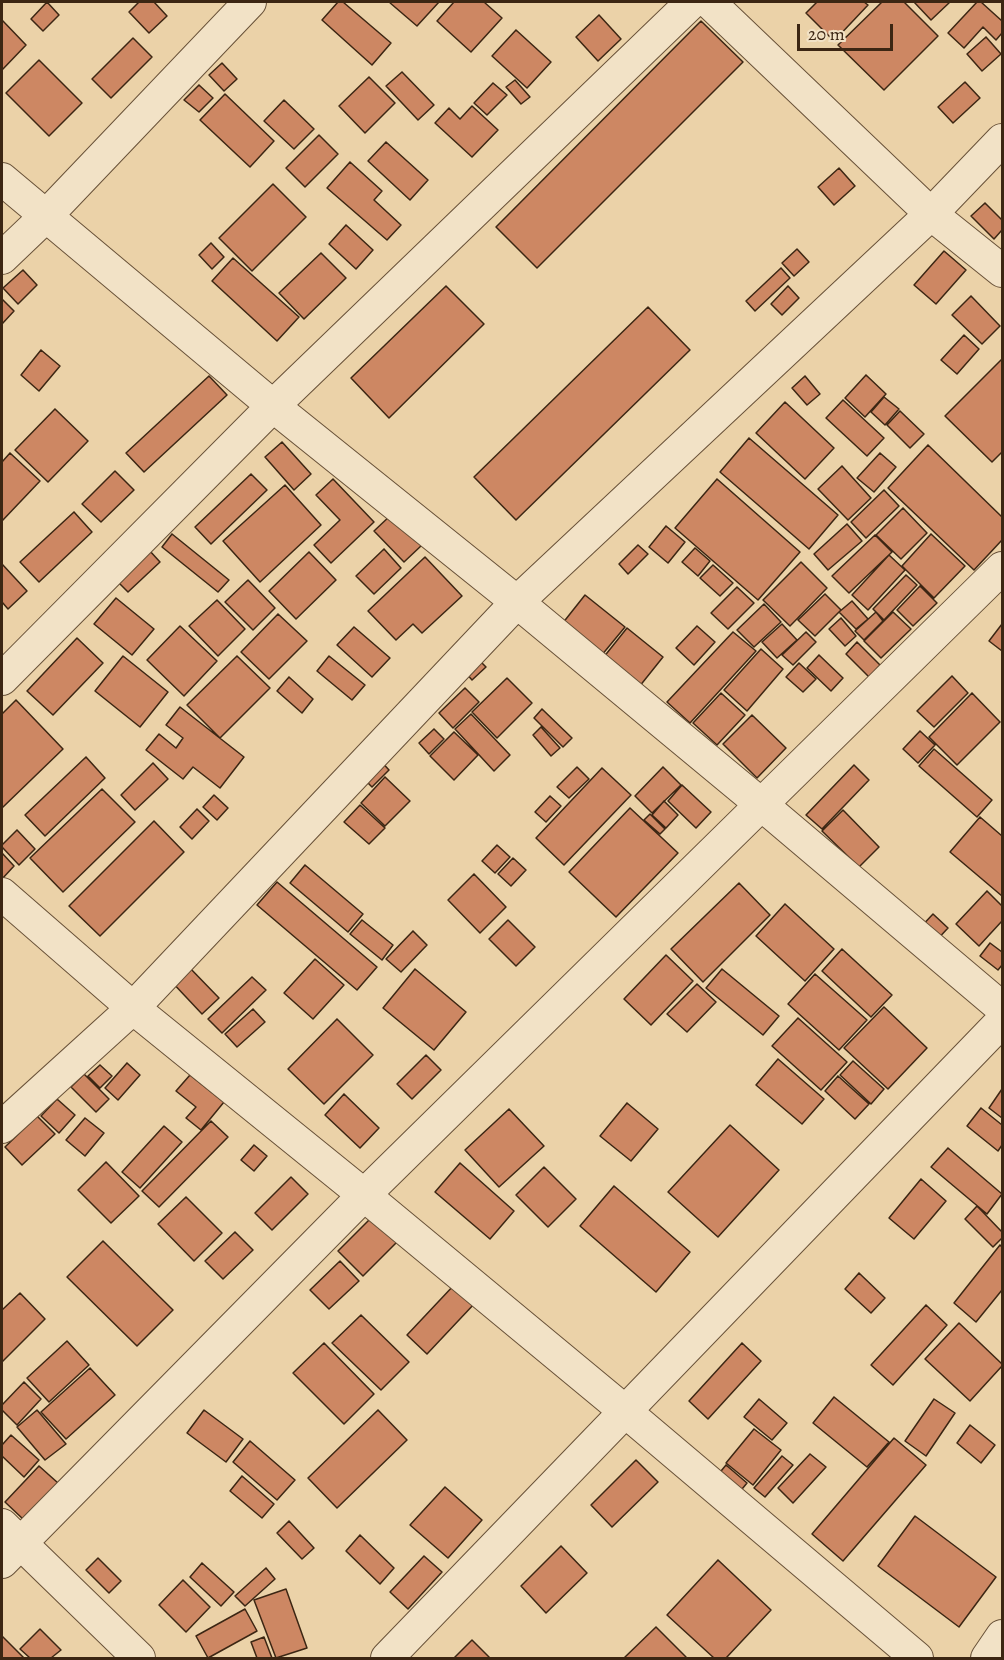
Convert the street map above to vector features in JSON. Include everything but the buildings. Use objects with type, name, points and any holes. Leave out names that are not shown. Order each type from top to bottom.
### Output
[{"type":"street","points":[[2,258],[46,216],[250,2]]},
{"type":"street","points":[[2,679],[273,406],[692,2]]},
{"type":"street","points":[[709,2],[931,214],[1002,271]]},
{"type":"street","points":[[2,1127],[133,1008],[517,602],[931,214],[1002,140]]},
{"type":"street","points":[[2,179],[273,406],[517,602],[762,805],[1002,1008]]},
{"type":"street","points":[[139,1659],[8,1543],[1002,568]]},
{"type":"street","points":[[2,894],[133,1008],[626,1412],[917,1659]]},
{"type":"street","points":[[387,1659],[1002,1021]]},
{"type":"street","points":[[987,1659],[1002,1636]]}]
